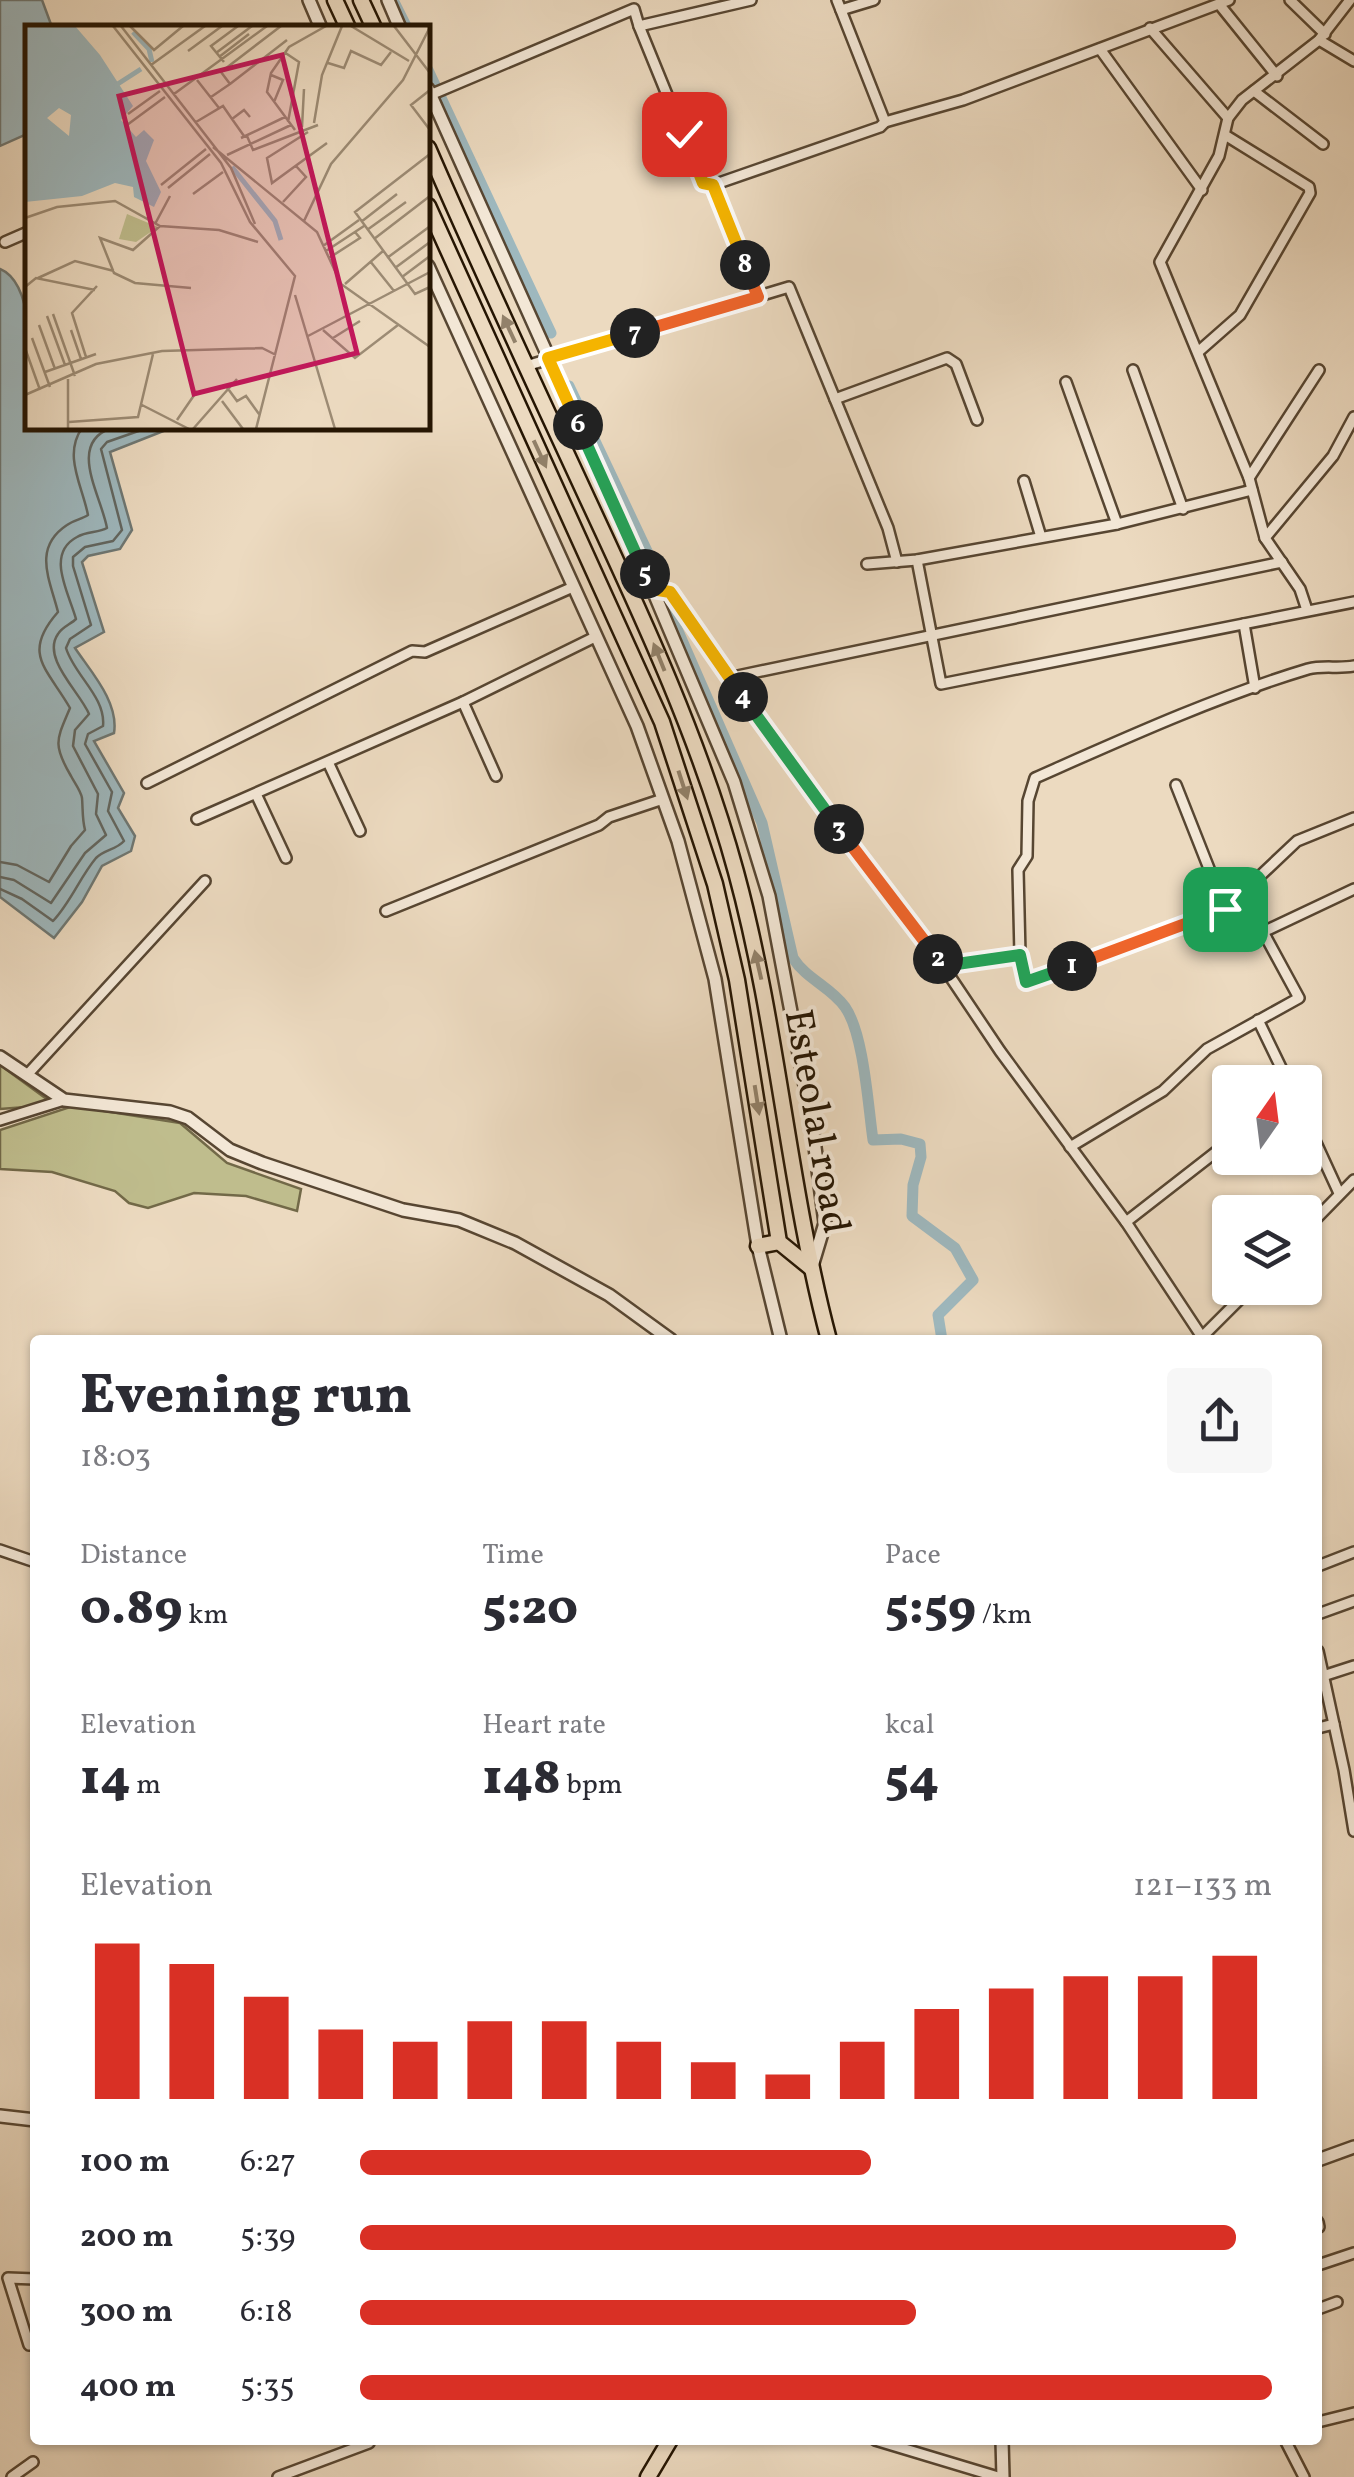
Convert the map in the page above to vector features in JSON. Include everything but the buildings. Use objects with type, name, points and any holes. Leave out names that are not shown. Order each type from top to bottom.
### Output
[{"type":"highway","points":[[336,0],[347,25]]},
{"type":"highway","points":[[361,0],[373,25]]},
{"type":"highway","name":"Esteolal road","points":[[430,152],[628,586],[708,782],[736,871],[767,1003],[811,1268]]},
{"type":"highway","name":"Esteolal road","points":[[430,210],[616,619],[672,753],[715,884],[738,980],[779,1242],[811,1268]]},
{"type":"highway","points":[[758,1246],[779,1242]]},
{"type":"highway","points":[[811,1268],[827,1335]]},
{"type":"highway","points":[[648,2477],[667,2445]]},
{"type":"street","points":[[309,0],[320,25]]},
{"type":"street","points":[[388,0],[399,25]]},
{"type":"street","points":[[639,26],[751,0]]},
{"type":"street","points":[[874,0],[839,5],[885,122]]},
{"type":"street","points":[[1290,0],[1322,37],[1354,61]]},
{"type":"street","points":[[1307,610],[1300,589],[1266,538],[1250,484],[1160,262],[1202,190],[1226,135],[1228,118],[1254,91],[1322,37],[1350,0]]},
{"type":"street","points":[[811,1268],[826,1222],[811,1117],[769,896],[734,782],[434,92],[634,9],[703,183],[713,185],[885,122],[963,100],[1224,2],[1276,76]]},
{"type":"street","points":[[1150,28],[1228,118]]},
{"type":"street","points":[[1100,49],[1202,190]]},
{"type":"street","points":[[1254,91],[1323,144]]},
{"type":"street","points":[[1198,352],[1240,315],[1310,193],[1309,188],[1226,135]]},
{"type":"street","points":[[713,185],[758,297]]},
{"type":"street","points":[[5,242],[25,233]]},
{"type":"street","points":[[430,270],[637,726],[678,841],[715,979],[758,1246],[779,1335]]},
{"type":"street","points":[[526,366],[789,287],[888,528],[898,562]]},
{"type":"street","points":[[835,399],[948,358],[956,364],[976,420]]},
{"type":"street","points":[[1133,370],[1183,509]]},
{"type":"street","points":[[867,564],[918,560],[1116,524],[1183,509],[1250,484],[1319,370]]},
{"type":"street","points":[[1066,382],[1116,524]]},
{"type":"street","points":[[1266,538],[1332,456],[1354,417]]},
{"type":"street","points":[[1024,480],[1041,537]]},
{"type":"street","points":[[918,560],[941,684],[1354,602]]},
{"type":"street","points":[[728,678],[1282,562]]},
{"type":"street","points":[[628,586],[670,592],[728,678],[943,966],[1126,1222],[1201,1335]]},
{"type":"street","points":[[148,783],[412,651],[424,652],[573,587]]},
{"type":"street","points":[[1244,624],[1254,688]]},
{"type":"street","points":[[197,819],[463,702],[595,637]]},
{"type":"street","points":[[1354,666],[1313,668],[1254,688],[1034,778],[1028,801],[1026,856],[1018,870],[1020,955],[1026,982],[1225,909],[1298,841],[1354,818]]},
{"type":"street","points":[[463,702],[496,776]]},
{"type":"street","points":[[328,762],[360,831]]},
{"type":"street","points":[[1176,785],[1225,909]]},
{"type":"street","points":[[256,794],[286,858]]},
{"type":"street","points":[[386,911],[599,825],[609,817],[663,800]]},
{"type":"street","points":[[27,1075],[205,881]]},
{"type":"street","points":[[1263,932],[1354,889]]},
{"type":"street","points":[[1070,1147],[1163,1091],[1207,1050],[1299,998],[1242,893]]},
{"type":"street","points":[[943,966],[1020,955]]},
{"type":"street","points":[[1258,1020],[1280,1065]]},
{"type":"street","points":[[0,1057],[64,1100]]},
{"type":"street","points":[[0,1120],[64,1100],[170,1112],[188,1118],[230,1150],[262,1163],[403,1210],[459,1220],[515,1243],[609,1296],[664,1335]]},
{"type":"street","points":[[1126,1222],[1212,1154]]},
{"type":"street","points":[[1322,1156],[1339,1193]]},
{"type":"street","points":[[1322,1212],[1354,1180]]},
{"type":"street","points":[[1208,1335],[1235,1305]]},
{"type":"street","points":[[0,1550],[30,1560]]},
{"type":"street","points":[[1322,1564],[1354,1552]]},
{"type":"street","points":[[1322,1613],[1354,1602]]},
{"type":"street","points":[[1323,1676],[1354,1666]]},
{"type":"street","points":[[1322,1671],[1349,1768],[1354,1831]]},
{"type":"street","points":[[1322,1727],[1334,1724]]},
{"type":"street","points":[[0,2116],[30,2119]]},
{"type":"street","points":[[1322,2159],[1354,2147]]},
{"type":"street","points":[[1322,2264],[1354,2253]]},
{"type":"street","points":[[29,2345],[8,2278],[30,2280]]},
{"type":"street","points":[[1322,2308],[1337,2302]]},
{"type":"street","points":[[1322,2421],[1354,2413]]},
{"type":"street","points":[[278,2477],[364,2445]]},
{"type":"street","points":[[892,2445],[1001,2477],[1002,2445]]},
{"type":"street","points":[[1288,2445],[1304,2477]]},
{"type":"street","points":[[12,2477],[33,2462]]},
{"type":"shaded area","points":[[0,1065],[48,1100],[0,1109]]},
{"type":"shaded area","points":[[73,1106],[180,1123],[227,1163],[301,1189],[297,1211],[246,1196],[194,1193],[148,1208],[129,1203],[115,1191],[52,1172],[0,1169],[0,1130]]},
{"type":"water","points":[[0,0],[42,0],[51,25],[25,25],[25,135],[0,146]]},
{"type":"water","points":[[0,269],[13,279],[25,308],[25,430],[166,430],[110,452],[132,530],[120,549],[88,556],[82,562],[104,632],[75,648],[112,710],[114,733],[94,741],[124,793],[118,808],[135,836],[131,851],[102,866],[82,902],[54,938],[0,897]]},
{"type":"waterway","points":[[393,0],[406,25]]},
{"type":"waterway","points":[[430,74],[551,333]]},
{"type":"waterway","points":[[569,386],[664,587]]},
{"type":"waterway","points":[[667,606],[762,823],[793,958],[845,1007],[857,1034],[873,1140],[901,1139],[920,1144],[912,1216],[955,1248],[973,1280],[938,1315],[941,1335]]},
{"type":"route","points":[[684,134],[703,183],[713,185],[758,297],[548,358],[652,589],[670,592],[855,852],[943,966],[1020,955],[1026,982],[1225,909]]}]
